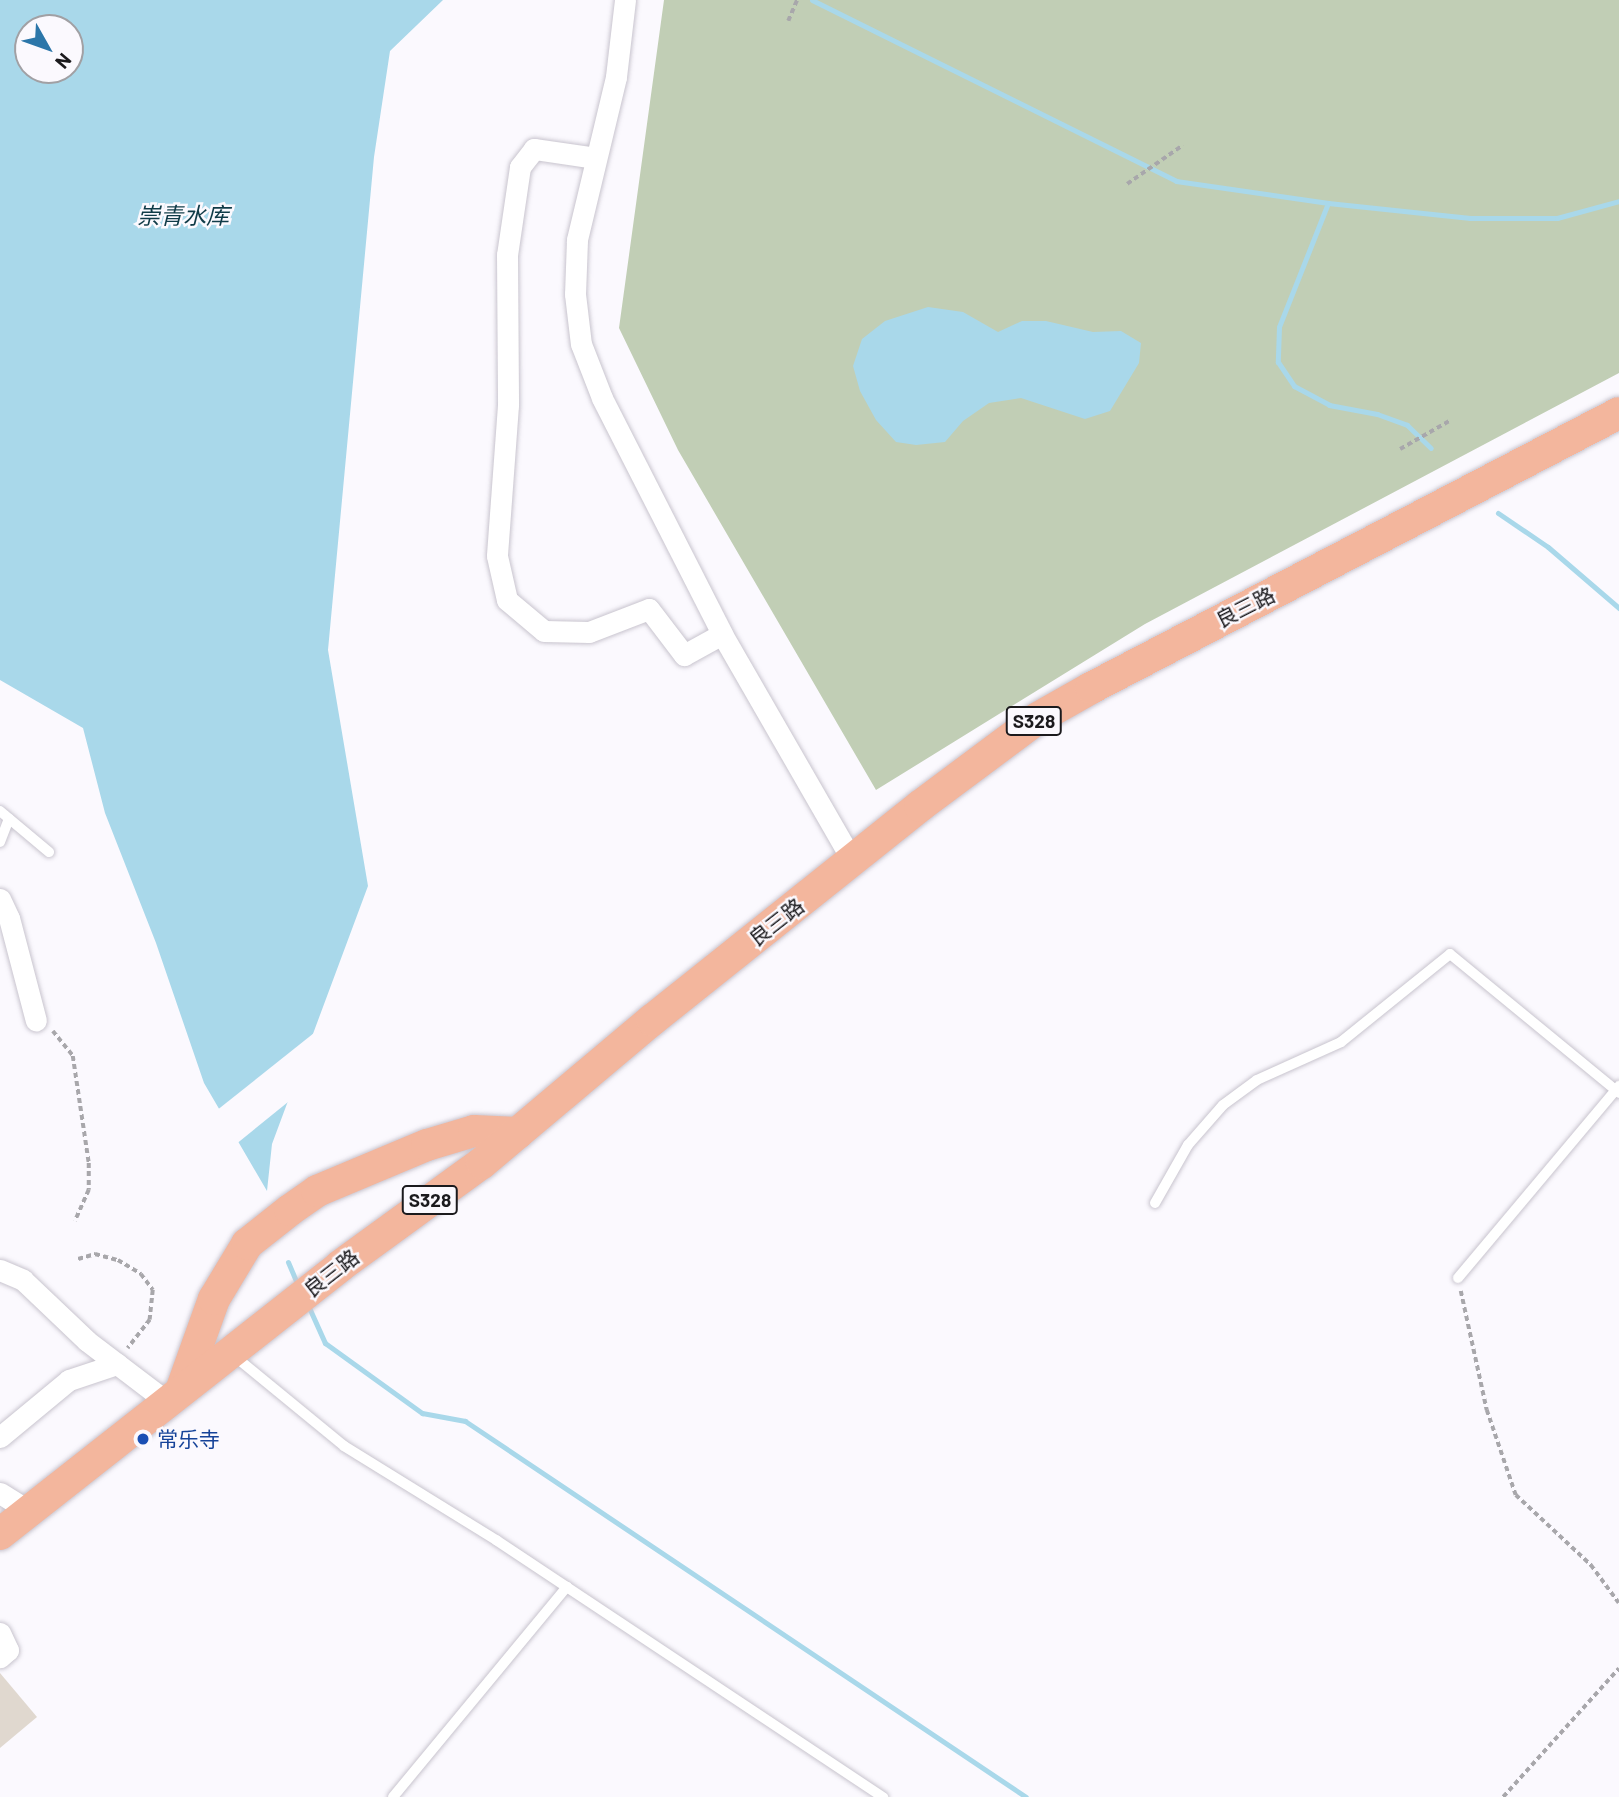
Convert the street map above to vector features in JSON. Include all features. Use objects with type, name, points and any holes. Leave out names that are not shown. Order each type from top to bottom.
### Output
[{"type":"main road","name":"良三路","points":[[0,1534],[340,1266],[482,1163],[652,1020],[967,769],[1038,718],[1619,413]]},
{"type":"main road","points":[[174,1396],[214,1299],[247,1244],[290,1210],[317,1191],[427,1145],[474,1131],[518,1133]]},
{"type":"street","points":[[625,0],[616,77],[577,240],[575,294],[581,344],[602,398],[722,634],[852,862]]},
{"type":"street","points":[[596,158],[534,149],[520,167],[506,255],[509,405],[497,556],[507,600],[544,631],[589,632],[649,609],[684,655],[722,634]]},
{"type":"street","points":[[0,899],[9,918],[36,1021]]},
{"type":"street","points":[[0,1270],[23,1280],[87,1341],[117,1364],[174,1396]]},
{"type":"street","points":[[0,1437],[69,1380],[117,1364]]},
{"type":"street","points":[[0,1493],[29,1511]]},
{"type":"street","points":[[0,1633],[8,1650],[0,1657]]},
{"type":"lane","points":[[0,842],[5,815],[50,852]]},
{"type":"lane","points":[[1155,1203],[1188,1145],[1223,1105],[1257,1080],[1341,1042],[1450,954],[1618,1090],[1458,1278]]},
{"type":"lane","points":[[230,1353],[344,1446],[567,1587],[883,1797]]},
{"type":"lane","points":[[393,1797],[567,1587]]},
{"type":"path","points":[[788,21],[797,0]]},
{"type":"path","points":[[1127,184],[1183,145]]},
{"type":"path","points":[[1400,449],[1451,420]]},
{"type":"path","points":[[36,1021],[53,1031],[73,1056],[89,1163],[89,1190],[75,1221]]},
{"type":"path","points":[[78,1259],[95,1254],[118,1260],[141,1274],[153,1290],[150,1320],[117,1364]]},
{"type":"path","points":[[1458,1278],[1487,1410],[1516,1495],[1591,1564],[1619,1603]]},
{"type":"path","points":[[1503,1797],[1619,1668]]},
{"type":"green space","points":[[664,0],[1619,0],[1619,373],[1145,624],[876,790],[678,450],[619,328]]},
{"type":"water","name":"崇青水库","points":[[0,0],[443,0],[390,51],[374,157],[328,650],[368,886],[272,1144],[267,1191],[204,1083],[156,943],[105,813],[83,728],[0,680]]},
{"type":"water","points":[[928,307],[963,312],[998,332],[1022,321],[1046,321],[1093,332],[1121,331],[1141,343],[1139,363],[1110,411],[1085,419],[1021,398],[989,403],[963,421],[945,442],[916,445],[896,442],[876,420],[860,391],[853,366],[862,339],[885,321]]},
{"type":"pier","points":[[314,1033],[317,1036],[293,1098],[235,1145],[216,1111]]},
{"type":"building","points":[[0,1673],[37,1717],[0,1748]]},
{"type":"waterway","points":[[812,0],[1176,181],[1328,203],[1470,218],[1557,218],[1619,201]]},
{"type":"waterway","points":[[1328,203],[1279,327],[1278,362],[1294,386],[1329,405],[1377,414],[1407,425],[1431,448]]},
{"type":"waterway","points":[[1498,513],[1548,547],[1619,608]]},
{"type":"waterway","points":[[288,1262],[298,1285]]},
{"type":"waterway","points":[[307,1303],[325,1343],[422,1413],[465,1421],[1026,1797]]},
{"type":"place","name":"常乐寺","points":[[143,1439]]}]
